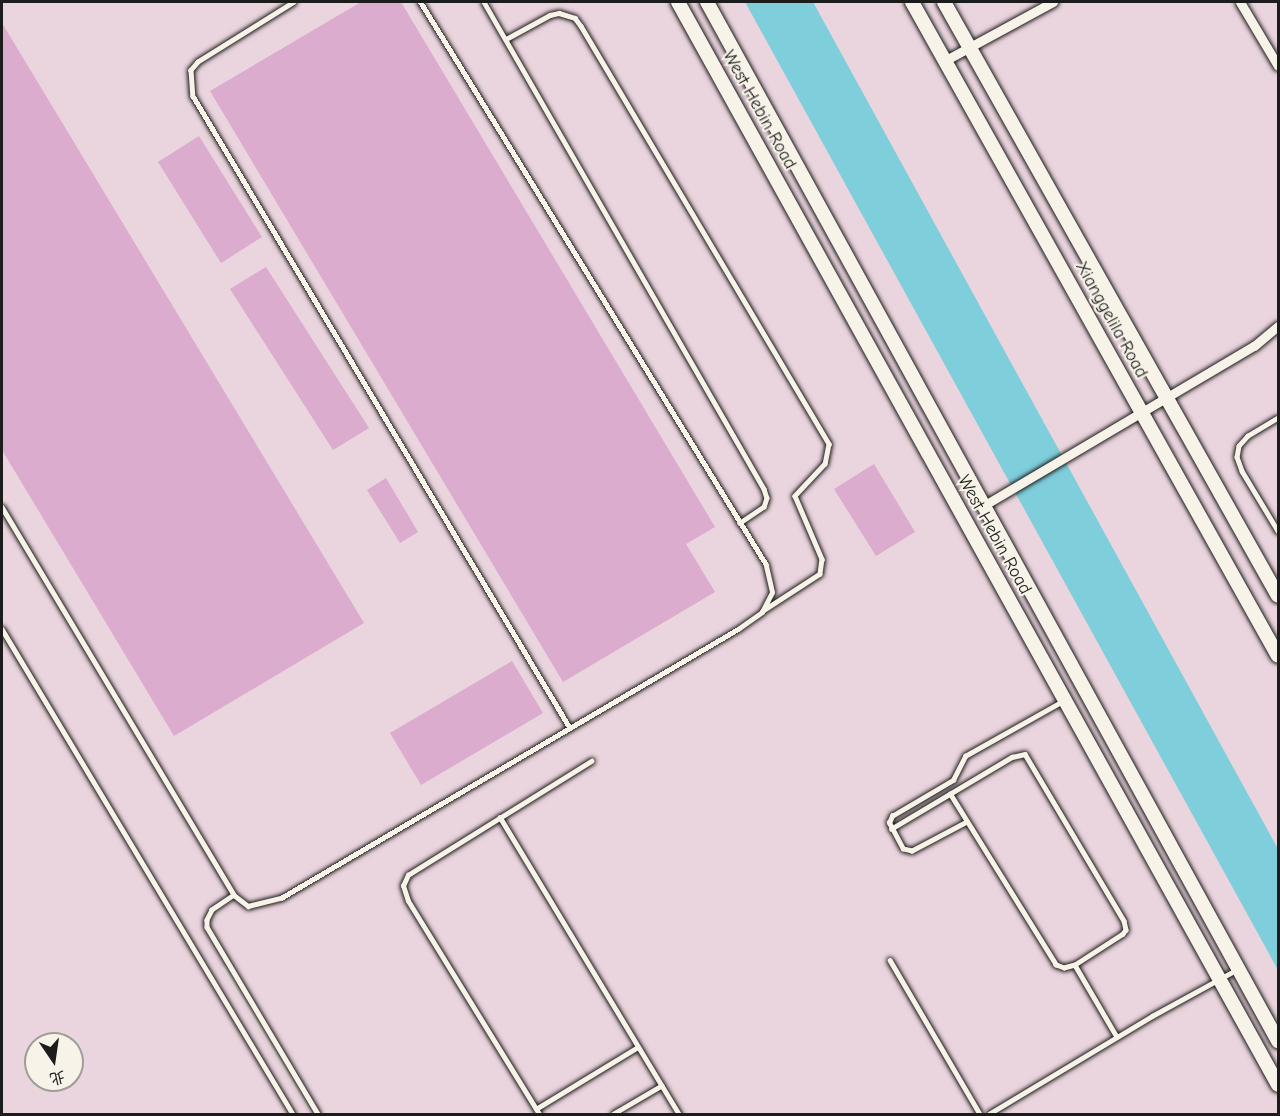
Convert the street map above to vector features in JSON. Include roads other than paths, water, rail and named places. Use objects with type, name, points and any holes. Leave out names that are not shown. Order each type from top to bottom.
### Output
[{"type":"street","name":"West Hebin Road","points":[[678,2],[1278,1086]]},
{"type":"street","points":[[707,2],[1278,1041]]},
{"type":"street","name":"Xianggelila Road","points":[[912,2],[1278,656]]},
{"type":"street","name":"Xianggelila Road","points":[[944,2],[1278,596]]},
{"type":"street","points":[[946,60],[1053,2]]},
{"type":"street","points":[[1240,2],[1278,66]]},
{"type":"street","points":[[983,506],[1254,346],[1278,327]]},
{"type":"lane","points":[[294,2],[198,62],[191,70],[193,96],[570,728]]},
{"type":"lane","points":[[420,2],[766,565],[772,592],[762,612]]},
{"type":"lane","points":[[484,2],[764,489],[767,498],[764,507],[740,522]]},
{"type":"lane","points":[[2,507],[234,895],[248,906],[281,898],[738,629],[820,574],[822,559],[795,496],[825,464],[829,444],[575,18],[560,13],[550,15],[506,39]]},
{"type":"lane","points":[[1278,418],[1248,436],[1239,446],[1237,457],[1242,471],[1278,531]]},
{"type":"lane","points":[[2,628],[293,1114]]},
{"type":"lane","points":[[967,822],[912,851],[903,849],[889,822],[892,816],[953,780],[965,756],[1065,700]]},
{"type":"lane","points":[[891,829],[1012,757],[1025,754],[1126,925],[1123,934],[1075,965],[1064,968],[1052,960],[950,794]]},
{"type":"lane","points":[[591,761],[408,875],[403,886],[408,901],[538,1112],[638,1047]]},
{"type":"lane","points":[[500,817],[679,1114]]},
{"type":"lane","points":[[234,895],[212,910],[207,920],[207,927],[318,1114]]},
{"type":"lane","points":[[890,960],[980,1114]]},
{"type":"lane","points":[[1075,965],[1117,1037]]},
{"type":"lane","points":[[989,1114],[1117,1037],[1238,969]]},
{"type":"lane","points":[[613,1114],[661,1086]]},
{"type":"water","points":[[745,2],[813,2],[1278,849],[1278,970]]}]
